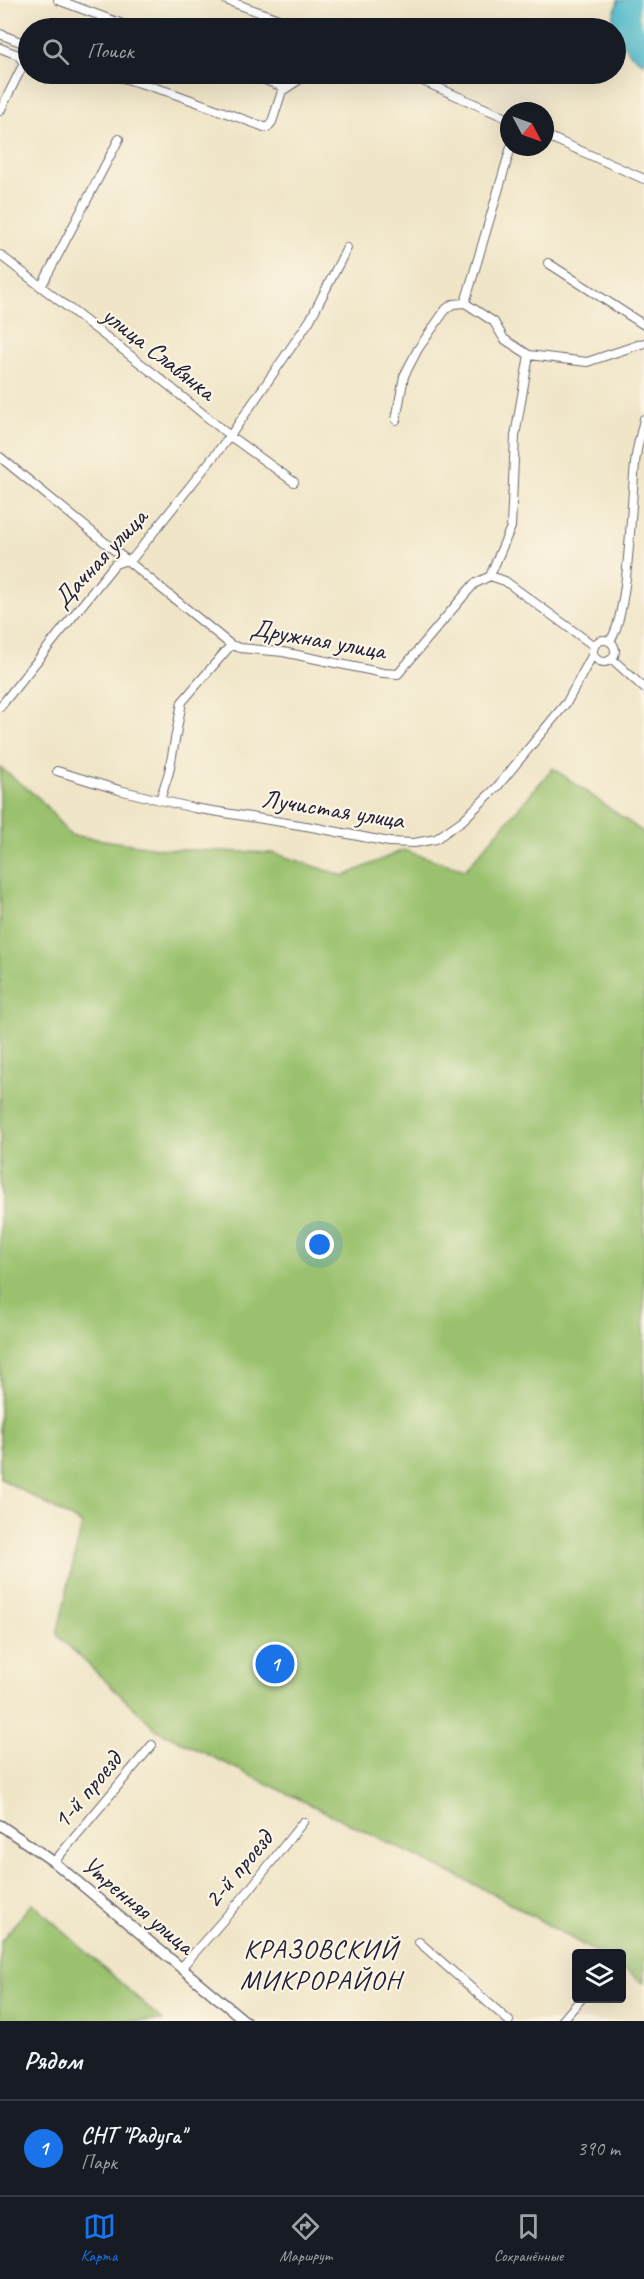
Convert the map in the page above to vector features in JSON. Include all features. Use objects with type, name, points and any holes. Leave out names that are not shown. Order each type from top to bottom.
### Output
[{"type":"street","points":[[58,0],[106,18]]},
{"type":"street","points":[[226,0],[276,18]]},
{"type":"street","points":[[0,34],[18,41]]},
{"type":"street","points":[[0,48],[18,56]]},
{"type":"street","points":[[0,111],[18,75]]},
{"type":"street","points":[[143,84],[263,128],[270,126],[279,98],[286,88],[292,84]]},
{"type":"street","points":[[275,84],[286,88]]},
{"type":"street","points":[[430,84],[500,115]]},
{"type":"street","points":[[41,287],[119,139]]},
{"type":"street","points":[[554,139],[644,179]]},
{"type":"street","points":[[465,303],[508,156]]},
{"type":"street","name":"Дачная улица","points":[[0,707],[115,564],[134,558],[230,436],[310,320],[347,248]]},
{"type":"street","name":"улица Славянка","points":[[0,255],[157,376],[230,436],[294,482]]},
{"type":"street","points":[[548,263],[644,325]]},
{"type":"street","points":[[396,420],[404,376],[418,349],[446,309],[453,304],[465,303],[494,322],[504,339],[529,355],[587,362],[644,343]]},
{"type":"street","points":[[529,355],[515,436],[511,528],[490,576],[505,581],[594,650],[600,662],[612,659],[615,651],[610,641]]},
{"type":"street","points":[[610,641],[615,635],[623,603],[635,460],[644,419]]},
{"type":"street","name":"Дружная улица","points":[[0,457],[231,645],[240,648],[283,652],[398,674],[474,584],[490,576]]},
{"type":"street","points":[[594,650],[601,640],[610,641]]},
{"type":"street","points":[[160,800],[169,772],[182,702],[231,645]]},
{"type":"street","name":"Лучистая улица","points":[[57,771],[118,790],[194,808],[389,842],[414,843],[436,839],[463,820],[497,787],[567,702],[594,650]]},
{"type":"street","points":[[612,659],[643,685]]},
{"type":"street","name":"1-й проезд","points":[[54,1862],[152,1745]]},
{"type":"street","name":"2-й проезд","points":[[181,1968],[246,1894],[303,1822]]},
{"type":"street","name":"Утренняя улица","points":[[0,1825],[54,1862],[245,2021]]},
{"type":"street","points":[[419,1942],[509,2021]]},
{"type":"street","points":[[562,2021],[578,2003]]},
{"type":"green space","points":[[0,767],[40,799],[70,835],[164,849],[274,853],[344,876],[403,850],[465,870],[553,768],[644,833],[644,1983],[626,1971],[626,1949],[590,1949],[494,1894],[157,1730],[57,1635],[82,1524],[0,1478]]},
{"type":"green space","points":[[32,1903],[163,2021],[0,2021],[0,1942]]},
{"type":"water","points":[[618,0],[628,0],[631,24],[644,45],[644,64],[626,48],[626,18],[613,17]]},
{"type":"waterway","points":[[633,0],[632,17],[644,48]]},
{"type":"place","name":"СНТ \"Радуга\"","points":[[275,1664]]},
{"type":"district","name":"КРАЗОВСКИЙ МИКРОРАЙОН","points":[[321,1964]]}]
